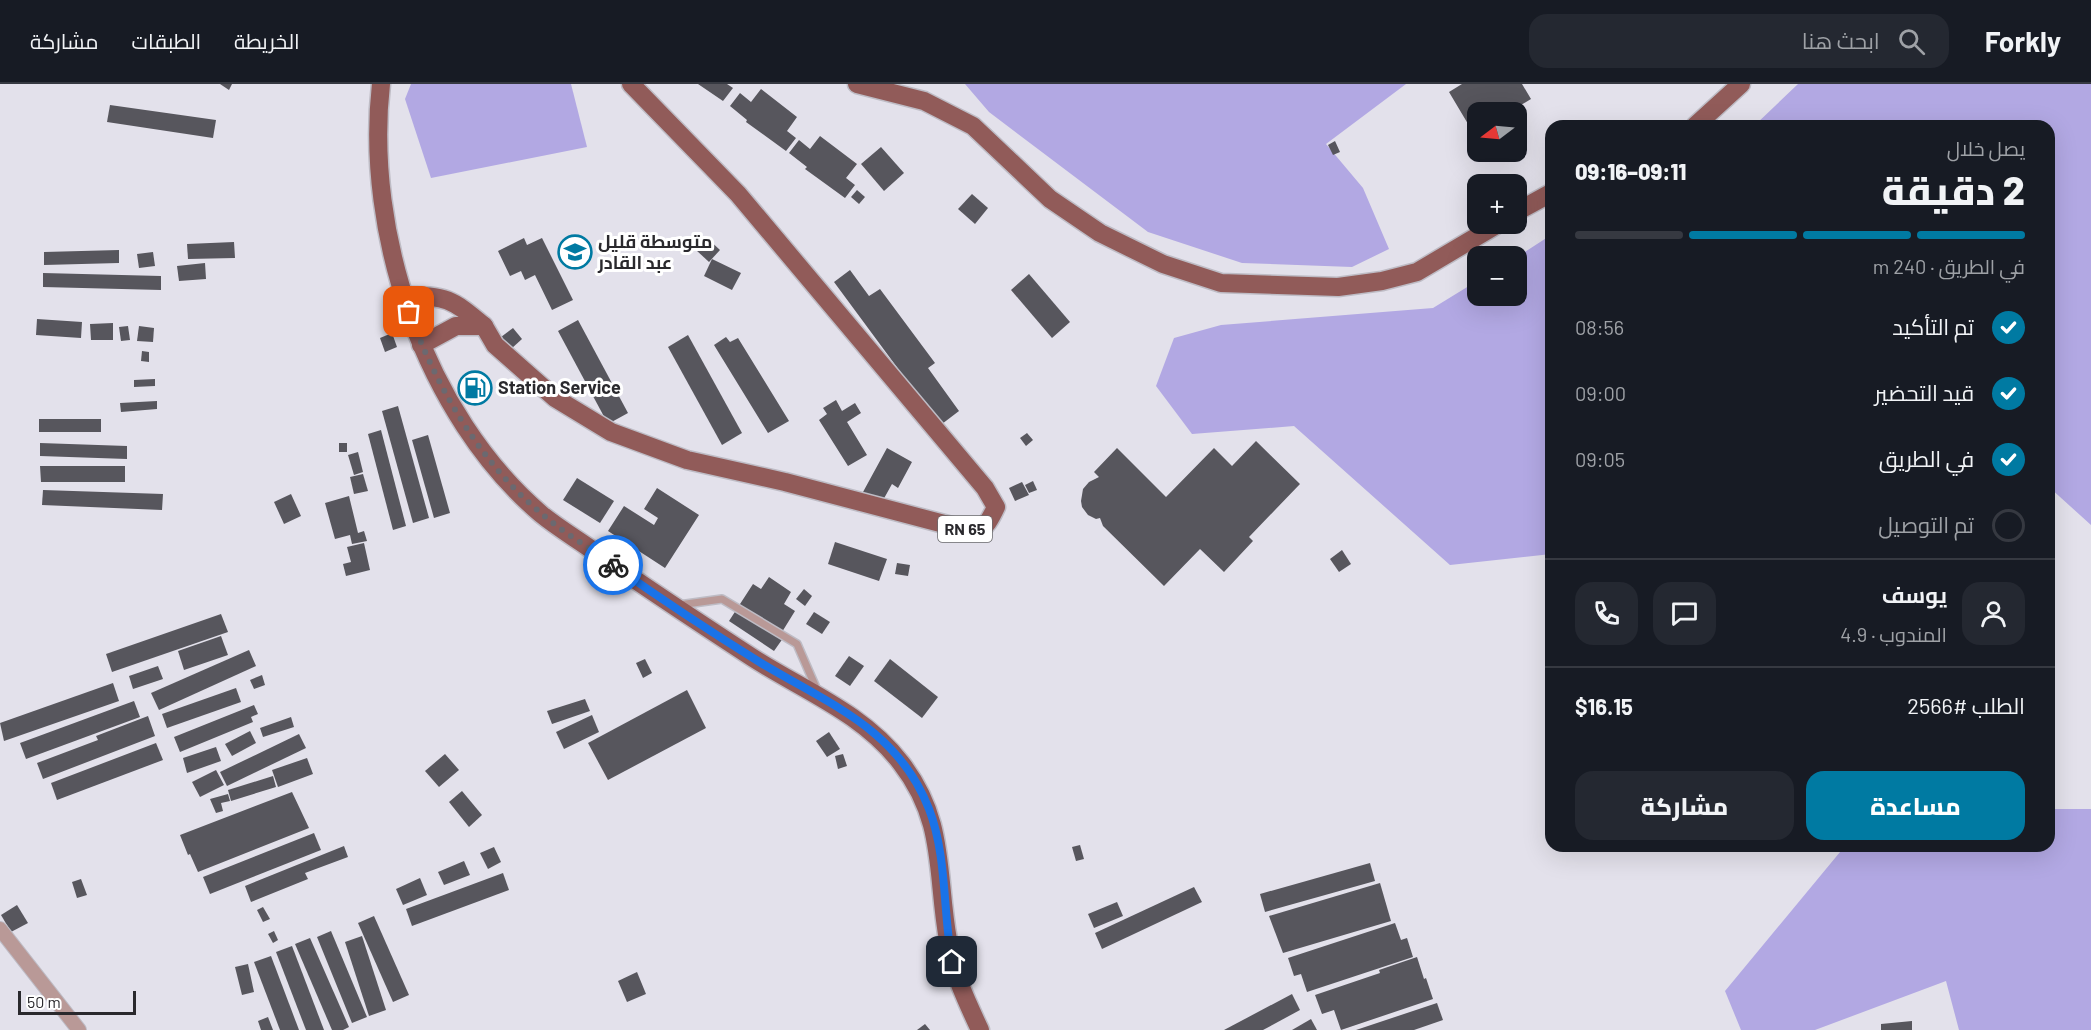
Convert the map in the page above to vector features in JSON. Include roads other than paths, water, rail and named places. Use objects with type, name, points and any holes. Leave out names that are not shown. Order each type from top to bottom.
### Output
[{"type":"main road","points":[[381,84],[378,104],[378,164],[387,229],[403,296],[421,345],[464,425],[515,488],[542,514],[761,663],[856,718],[881,738],[921,792],[935,829],[952,962],[959,986],[980,1030]]},
{"type":"main road","name":"RN 65","points":[[484,326],[495,345],[555,398],[611,432],[687,460],[785,482],[948,525],[974,531],[987,525],[996,507],[985,488],[738,194],[632,84]]},
{"type":"main road","points":[[857,84],[924,101],[973,126],[1050,199],[1100,233],[1163,264],[1221,283],[1338,286],[1382,281],[1417,272],[1481,234]]},
{"type":"main road","points":[[1702,120],[1741,84]]},
{"type":"main road","points":[[1527,206],[1545,196]]},
{"type":"main road","points":[[403,296],[433,296],[458,304],[484,326]]},
{"type":"main road","points":[[421,345],[456,326],[484,326]]},
{"type":"street","points":[[0,928],[79,1030]]},
{"type":"lane","points":[[674,605],[722,599],[797,644],[821,698]]},
{"type":"place","name":"متوسطة قليل عبد القادر","points":[[575,252]]},
{"type":"place","name":"Station Service","points":[[475,388]]}]
